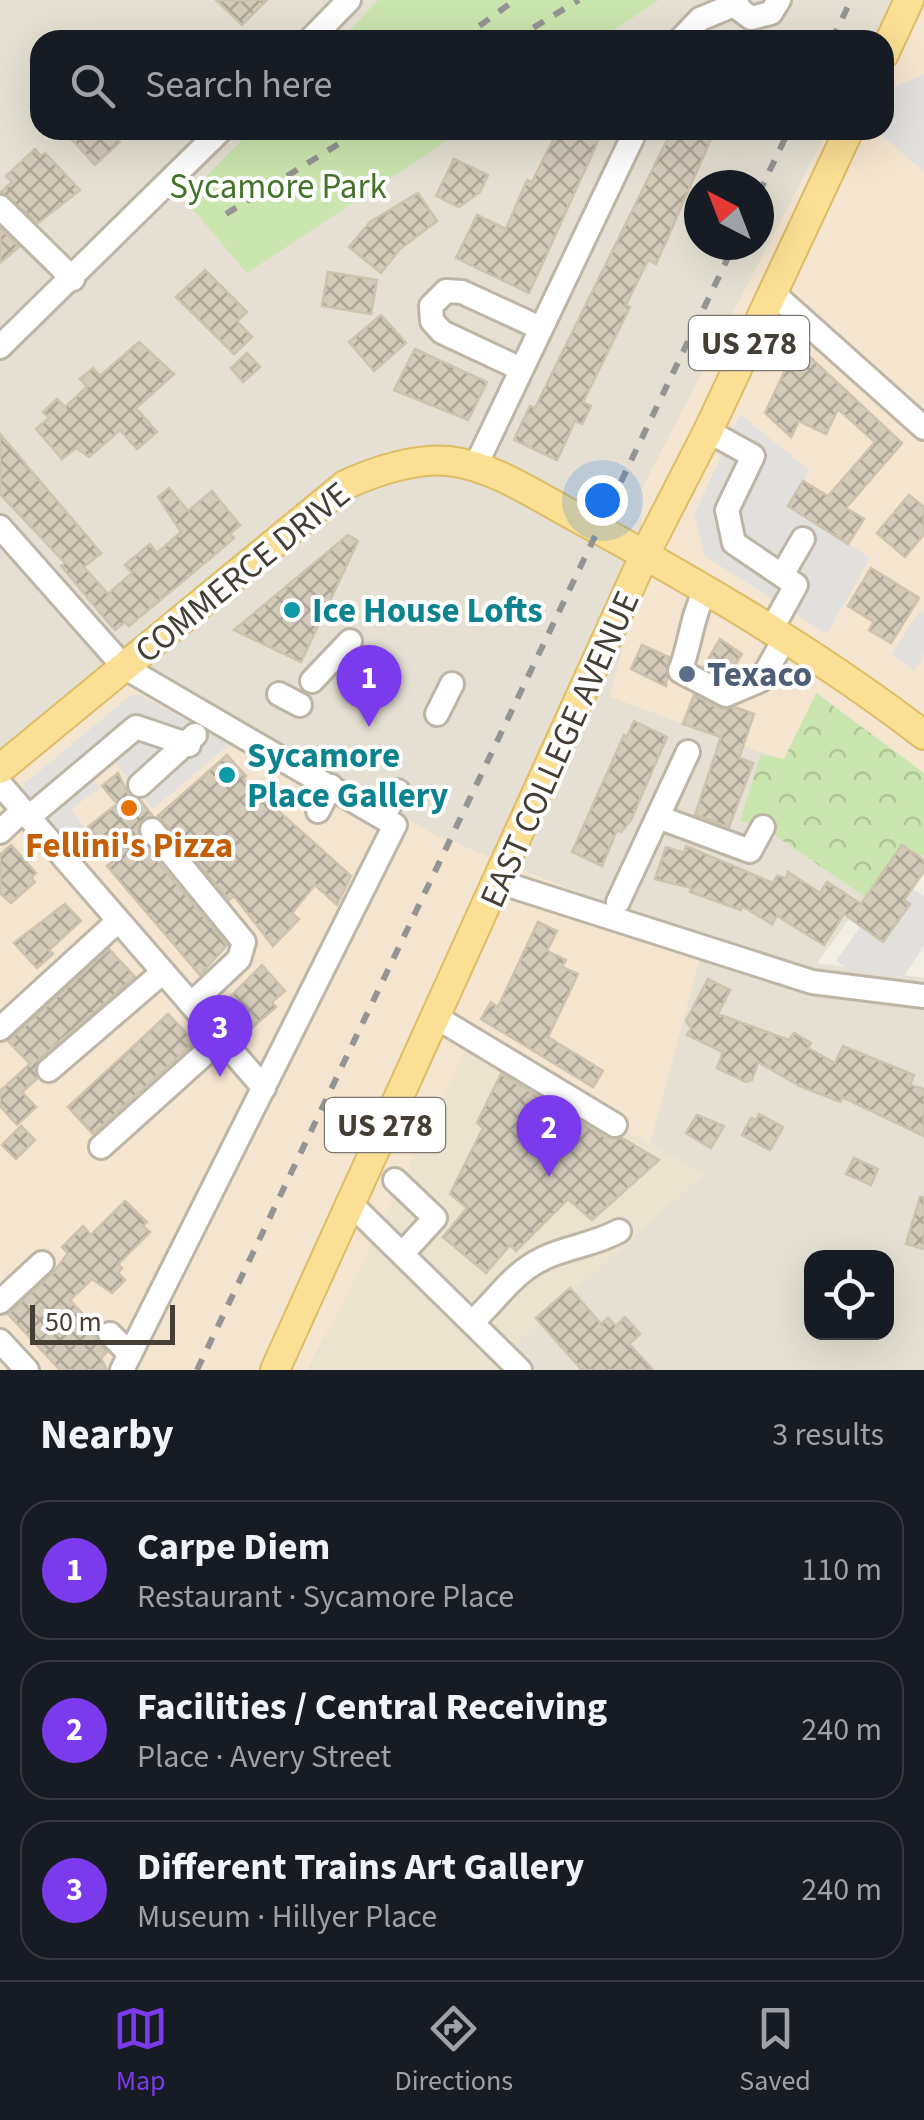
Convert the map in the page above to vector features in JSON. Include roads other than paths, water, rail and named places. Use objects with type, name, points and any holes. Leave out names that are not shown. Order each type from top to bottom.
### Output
[{"type":"main road","points":[[894,32],[909,0]]},
{"type":"main road","name":"EAST COLLEGE AVENUE","points":[[275,1370],[349,1202],[500,882],[645,554],[708,432],[844,140]]},
{"type":"main road","name":"COMMERCE DRIVE","points":[[0,768],[345,485],[386,470],[426,462],[475,467],[645,554],[777,636],[924,735]]},
{"type":"street","points":[[320,30],[349,0]]},
{"type":"street","points":[[690,30],[700,20],[736,2],[751,18],[765,17],[779,0]]},
{"type":"street","points":[[5,332],[72,279],[211,140]]},
{"type":"street","points":[[475,467],[631,140]]},
{"type":"street","points":[[0,207],[72,279]]},
{"type":"street","points":[[521,369],[442,332],[432,320],[432,306],[446,291],[462,292],[540,328]]},
{"type":"street","points":[[773,293],[924,428]]},
{"type":"street","points":[[706,591],[690,620],[691,642],[680,671],[726,696],[761,680],[796,585],[734,544],[727,510],[753,456],[708,432]]},
{"type":"street","points":[[0,527],[124,667],[389,820]]},
{"type":"street","points":[[782,575],[804,539]]},
{"type":"street","points":[[312,681],[350,641]]},
{"type":"street","points":[[437,714],[452,684]]},
{"type":"street","points":[[140,784],[189,745],[208,716]]},
{"type":"street","points":[[0,832],[136,728],[189,745]]},
{"type":"street","points":[[618,902],[688,752]]},
{"type":"street","points":[[0,784],[264,1088]]},
{"type":"street","points":[[318,810],[332,786]]},
{"type":"street","points":[[126,1362],[264,1088],[389,820],[398,791]]},
{"type":"street","points":[[658,817],[750,851],[763,827]]},
{"type":"street","points":[[152,830],[244,942],[239,959],[192,1004]]},
{"type":"street","points":[[500,882],[780,973],[838,987],[924,996]]},
{"type":"street","points":[[0,1029],[118,920]]},
{"type":"street","points":[[49,1070],[163,972]]},
{"type":"street","points":[[436,1017],[616,1125]]},
{"type":"street","points":[[102,1147],[221,1039]]},
{"type":"street","points":[[395,1180],[436,1218],[404,1253]]},
{"type":"street","points":[[349,1202],[520,1370]]},
{"type":"street","points":[[472,1322],[527,1267],[558,1250],[595,1245],[619,1231]]},
{"type":"street","points":[[0,1302],[42,1263]]},
{"type":"street","points":[[110,1334],[126,1362]]},
{"type":"street","points":[[0,1340],[28,1370]]},
{"type":"railway","points":[[474,30],[515,0]]},
{"type":"railway","points":[[530,30],[579,0]]},
{"type":"railway","points":[[837,30],[851,0]]},
{"type":"railway","points":[[226,214],[345,140]]},
{"type":"railway","points":[[770,170],[784,140]]},
{"type":"railway","points":[[197,1370],[727,260]]},
{"type":"place","name":"Ice House Lofts","points":[[292,610]]},
{"type":"place","name":"Texaco","points":[[687,674]]},
{"type":"place","name":"Carpe Diem","points":[[369,727]]},
{"type":"place","name":"Sycamore Place Gallery","points":[[227,775]]},
{"type":"place","name":"Fellini's Pizza","points":[[129,808]]},
{"type":"place","name":"Different Trains Art Gallery","points":[[220,1077]]},
{"type":"place","name":"Facilities / Central Receiving","points":[[549,1177]]},
{"type":"park label","name":"Sycamore Park","points":[[278,186]]}]
